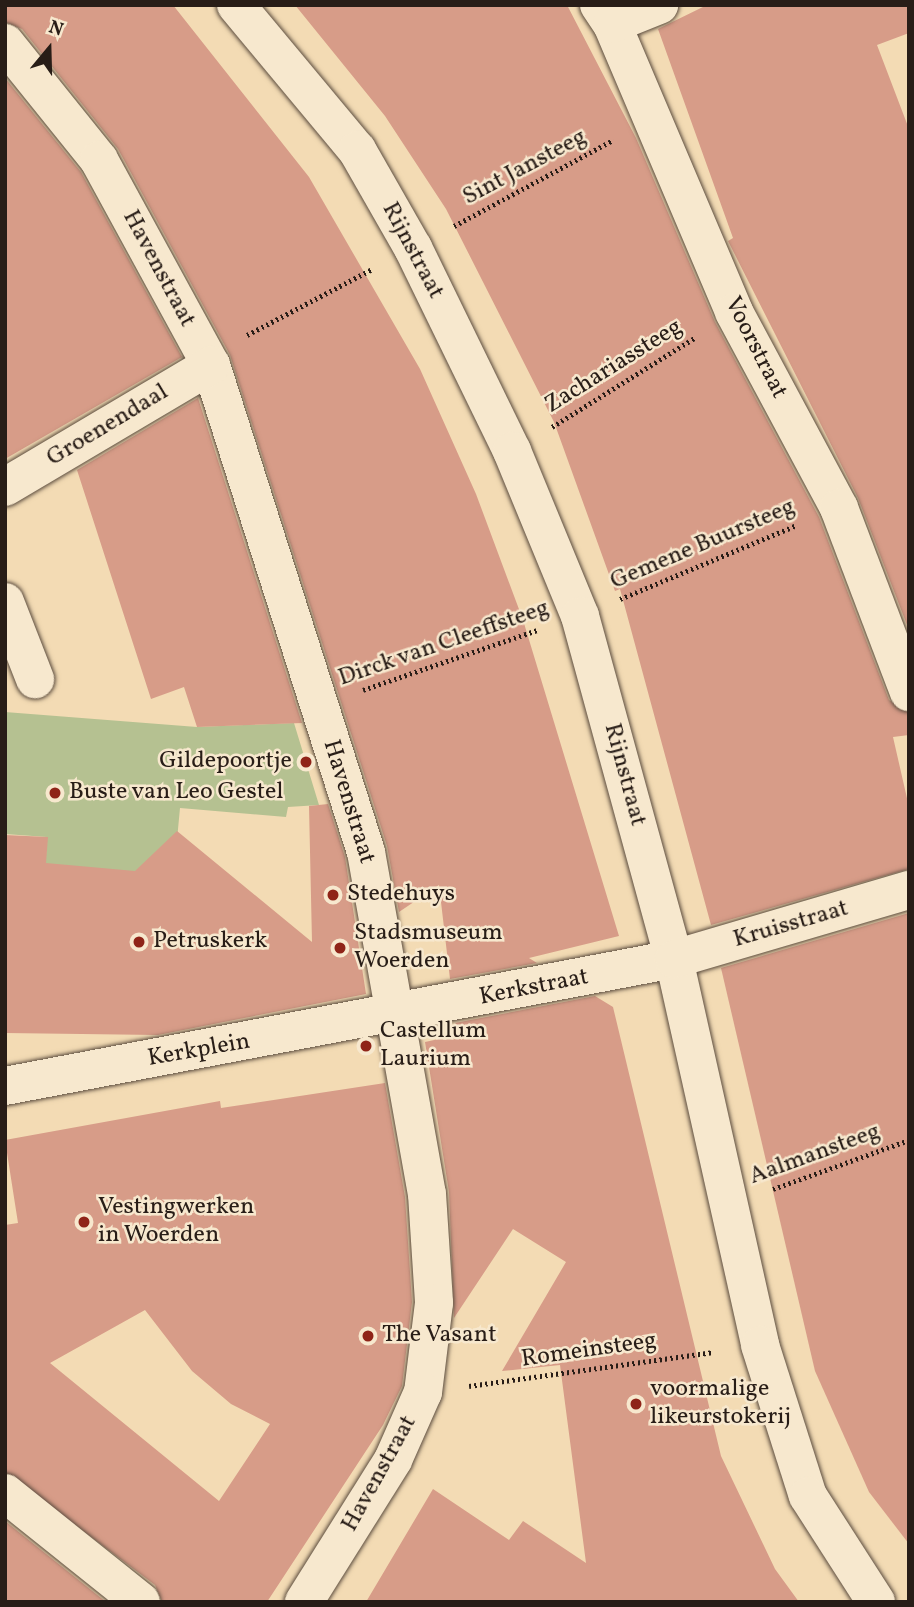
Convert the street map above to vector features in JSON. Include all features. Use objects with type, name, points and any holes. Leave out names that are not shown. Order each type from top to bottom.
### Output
[{"type":"street","name":"Rijnstraat","points":[[236,5],[357,150],[413,248],[512,451],[580,615],[674,959],[732,1203],[760,1345],[808,1496],[876,1602]]},
{"type":"street","points":[[606,14],[659,5]]},
{"type":"street","name":"Voorstraat","points":[[606,14],[734,313],[839,508],[909,692]]},
{"type":"street","name":"Havenstraat","points":[[5,43],[99,160],[208,361],[366,852],[393,1016],[427,1194],[434,1303],[423,1392],[393,1460],[304,1602]]},
{"type":"street","name":"Groenendaal","points":[[5,488],[208,361]]},
{"type":"street","points":[[5,602],[35,679]]},
{"type":"street","name":"Kruisstraat","points":[[674,959],[909,890]]},
{"type":"street","name":"Kerkstraat","points":[[393,1016],[674,959]]},
{"type":"street","name":"Kerkplein","points":[[5,1086],[393,1016]]},
{"type":"street","points":[[5,1493],[141,1602]]},
{"type":"path","name":"Sint Jansteeg","points":[[208,361],[652,118]]},
{"type":"path","name":"Zachariassteeg","points":[[512,451],[734,313]]},
{"type":"path","name":"Gemene Buursteeg","points":[[580,615],[839,508]]},
{"type":"path","name":"Dirck van Cleeffsteeg","points":[[318,705],[580,615]]},
{"type":"path","name":"Aalmansteeg","points":[[732,1203],[909,1140]]},
{"type":"path","name":"Romeinsteeg","points":[[423,1392],[760,1345]]},
{"type":"green space","points":[[5,712],[197,727],[294,723],[319,805],[288,807],[286,817],[180,808],[173,882],[45,873],[47,837],[5,834]]},
{"type":"building","points":[[5,5],[173,5],[309,177],[420,369],[476,494],[523,620],[619,936],[529,958],[537,963],[450,979],[439,885],[399,912],[387,846],[230,355],[118,149],[22,29],[5,22]]},
{"type":"building","points":[[295,5],[567,5],[636,138],[715,322],[819,517],[889,700],[909,713],[909,735],[893,737],[909,807],[909,869],[711,925],[620,589],[615,591],[554,422],[446,209],[385,116]]},
{"type":"building","points":[[707,5],[909,5],[909,33],[877,45],[909,129],[909,630],[858,498],[728,241],[733,238],[658,29]]},
{"type":"building","points":[[5,78],[81,172],[182,357],[5,459]]},
{"type":"building","points":[[198,398],[302,723],[197,727],[184,687],[151,699],[77,470]]},
{"type":"building","name":"Petruskerk","points":[[328,804],[345,857],[366,994],[158,1035],[5,1033],[5,835],[48,837],[46,863],[135,871],[177,831],[312,942],[309,806]]},
{"type":"building","points":[[909,913],[909,1544],[869,1492],[815,1371],[721,968]]},
{"type":"building","points":[[595,996],[613,1007],[721,1456],[775,1569],[799,1602],[366,1602],[433,1489],[509,1540],[523,1521],[586,1563],[560,1365],[502,1371],[566,1262],[513,1229],[454,1318],[449,1192],[425,1042],[457,1035],[455,1023]]},
{"type":"building","points":[[385,1083],[405,1197],[412,1302],[402,1386],[383,1425],[267,1602],[162,1602],[155,1585],[5,1472],[5,1225],[18,1223],[5,1140],[220,1101],[221,1108]],"holes":[[[145,1310],[192,1371],[231,1404],[270,1424],[219,1501],[50,1363]]]},
{"type":"building","points":[[5,1521],[106,1602],[5,1602]]},
{"type":"place","name":"Gildepoortje","points":[[306,762]]},
{"type":"place","name":"Buste van Leo Gestel","points":[[55,793]]},
{"type":"place","name":"Stedehuys","points":[[333,895]]},
{"type":"place","name":"Petruskerk","points":[[139,942]]},
{"type":"place","name":"Stadsmuseum Woerden","points":[[340,948]]},
{"type":"place","name":"Castellum Laurium","points":[[366,1046]]},
{"type":"place","name":"Vestingwerken in Woerden","points":[[84,1222]]},
{"type":"place","name":"The Vasant","points":[[368,1336]]},
{"type":"place","name":"voormalige likeurstokerij","points":[[636,1404]]}]
